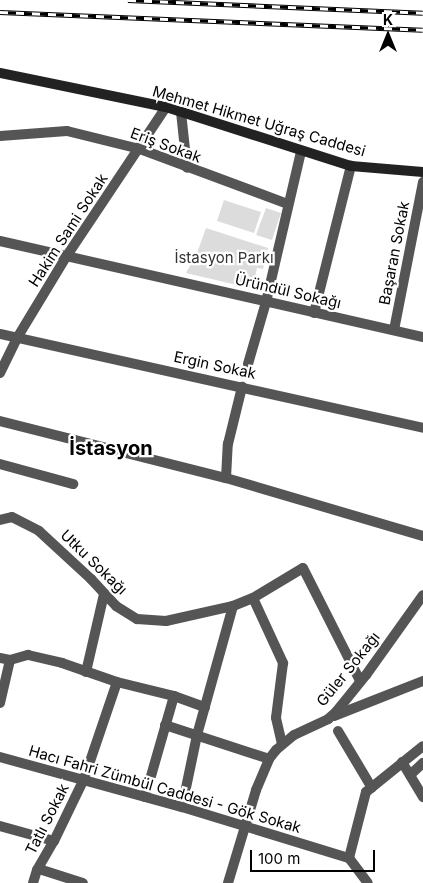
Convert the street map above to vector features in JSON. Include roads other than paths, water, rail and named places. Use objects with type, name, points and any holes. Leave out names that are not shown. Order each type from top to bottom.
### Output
[{"type":"main road","name":"Mehmet Hikmet Uğraş Caddesi","points":[[0,73],[166,107],[351,166],[423,172]]},
{"type":"street","name":"Hakim Sami Sokak","points":[[0,373],[17,338],[66,257],[140,149],[166,107]]},
{"type":"street","points":[[181,112],[187,168]]},
{"type":"street","name":"Eriş Sokak","points":[[0,136],[67,131],[140,149],[288,204]]},
{"type":"street","points":[[248,364],[266,302],[301,151]]},
{"type":"street","points":[[314,313],[351,166]]},
{"type":"street","name":"Başaran Sokak","points":[[394,330],[423,182]]},
{"type":"street","name":"Üründül Sokağı","points":[[0,241],[423,337]]},
{"type":"street","name":"Ergin Sokak","points":[[0,334],[242,386],[423,428]]},
{"type":"street","points":[[226,478],[228,444],[242,386]]},
{"type":"street","points":[[0,421],[226,478],[423,536]]},
{"type":"street","points":[[0,464],[73,484]]},
{"type":"street","name":"Utku Sokağı","points":[[0,520],[12,518],[39,531],[116,606],[137,619],[166,622],[233,606],[253,598],[303,568],[360,681]]},
{"type":"street","points":[[86,672],[104,594]]},
{"type":"street","name":"Güler Sokağı","points":[[245,826],[269,759],[282,743],[294,735],[328,719],[360,681],[423,595]]},
{"type":"street","points":[[253,598],[283,663],[276,718],[282,743]]},
{"type":"street","points":[[182,806],[197,735],[233,606]]},
{"type":"street","points":[[0,703],[5,659],[28,655],[62,663],[117,682],[174,696],[205,707]]},
{"type":"street","points":[[328,719],[423,681]]},
{"type":"street","name":"Tatlı Sokak","points":[[33,883],[84,780],[117,682]]},
{"type":"street","points":[[145,797],[174,696]]},
{"type":"street","points":[[165,725],[269,759]]},
{"type":"street","points":[[338,731],[372,788]]},
{"type":"street","points":[[368,883],[349,858],[366,792],[423,746]]},
{"type":"street","name":"Hacı Fahri Zümbül Caddesi - Gök Sokak","points":[[0,757],[182,806],[349,858]]},
{"type":"street","points":[[402,762],[423,798]]},
{"type":"street","points":[[410,775],[423,763]]},
{"type":"street","points":[[0,826],[54,841]]},
{"type":"street","points":[[228,883],[245,826]]},
{"type":"street","points":[[39,869],[83,883]]},
{"type":"railway","points":[[128,0],[423,13]]},
{"type":"railway","points":[[0,12],[423,30]]},
{"type":"district","name":"İstasyon","points":[[111,448]]},
{"type":"park label","name":"İstasyon Parkı","points":[[224,258]]}]
